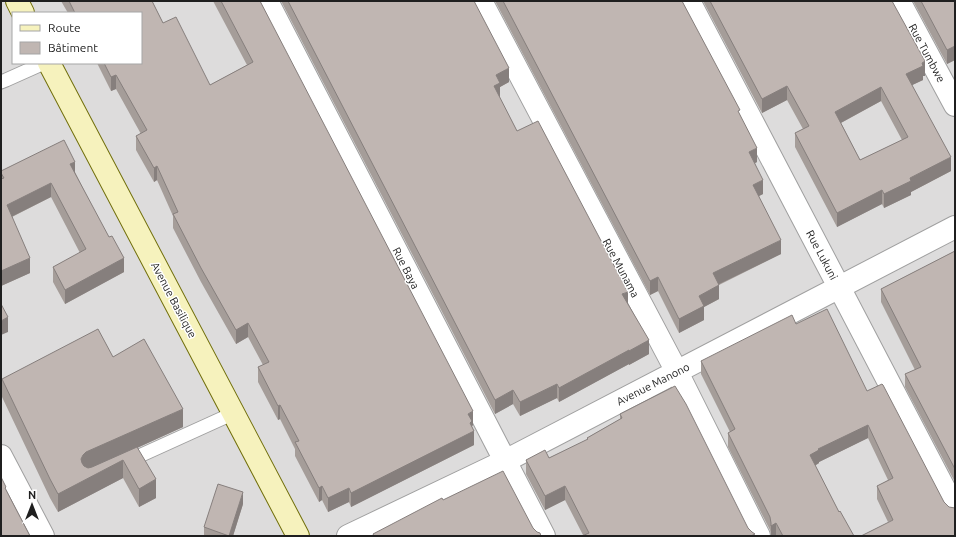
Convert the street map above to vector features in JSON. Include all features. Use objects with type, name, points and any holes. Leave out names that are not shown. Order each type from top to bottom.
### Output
[{"type":"street","points":[[17,1],[22,12]]},
{"type":"street","name":"Rue Baya","points":[[267,1],[544,536]]},
{"type":"street","name":"Rue Munama","points":[[480,1],[677,372],[759,536]]},
{"type":"street","name":"Rue Lukuni","points":[[689,1],[955,509]]},
{"type":"street","name":"Rue Tumbwe","points":[[899,1],[955,105]]},
{"type":"street","name":"Avenue Basilique","points":[[50,64],[298,536]]},
{"type":"street","name":"Avenue Manono","points":[[348,536],[505,460],[955,227]]},
{"type":"street","points":[[1,456],[43,536]]},
{"type":"lane","points":[[1,82],[42,64]]},
{"type":"lane","points":[[118,465],[234,413]]},
{"type":"shaded area","points":[[1,1],[955,1],[955,536],[1,536]]},
{"type":"building","points":[[69,1],[152,1],[163,23],[176,17],[210,85],[253,62],[221,1],[260,1],[473,411],[468,414],[472,421],[470,423],[474,431],[351,493],[349,488],[328,498],[322,486],[319,488],[295,442],[299,441],[280,405],[278,406],[258,367],[269,362],[248,323],[236,330],[201,268],[173,214],[178,212],[157,166],[154,168],[136,136],[147,130],[116,75],[111,77],[104,64],[142,64],[142,12],[74,12]]},
{"type":"building","points":[[288,1],[474,1],[509,68],[496,75],[500,83],[494,86],[517,131],[538,121],[628,292],[622,294],[649,340],[559,388],[557,384],[520,402],[513,390],[495,400]]},
{"type":"building","points":[[503,1],[682,1],[740,110],[738,111],[757,148],[749,152],[763,180],[753,185],[781,240],[713,273],[719,285],[699,296],[704,306],[679,319],[658,277],[650,281]]},
{"type":"building","points":[[710,1],[892,1],[925,61],[922,63],[923,66],[906,74],[951,157],[910,178],[911,181],[884,194],[882,190],[837,213],[795,133],[809,126],[787,86],[762,99]],"holes":[[[881,87],[908,137],[860,160],[835,112]]]},
{"type":"building","points":[[921,1],[955,1],[955,46],[947,50]]},
{"type":"building","points":[[64,140],[75,162],[70,164],[109,237],[112,236],[124,258],[65,290],[53,267],[86,249],[51,183],[7,205],[30,258],[1,271],[1,179],[4,178],[1,171]]},
{"type":"building","points":[[955,251],[955,469],[905,374],[921,367],[881,289]]},
{"type":"building","points":[[1,304],[8,317],[1,321]]},
{"type":"building","points":[[827,309],[867,391],[882,384],[883,385],[944,502],[949,507],[955,508],[955,536],[861,536],[893,520],[877,486],[893,478],[868,425],[818,449],[819,450],[810,455],[839,512],[840,511],[854,536],[783,536],[776,523],[771,526],[770,517],[728,433],[735,429],[701,361],[792,315],[796,324]]},
{"type":"building","points":[[98,329],[113,357],[144,339],[183,409],[86,452],[81,459],[84,466],[88,468],[137,447],[156,479],[139,489],[123,460],[58,494],[2,379]]},
{"type":"building","points":[[675,386],[686,404],[748,528],[755,534],[751,536],[582,536],[589,533],[565,486],[545,496],[526,460],[545,450],[549,458],[588,439],[587,438],[622,418],[620,414]]},
{"type":"building","points":[[503,471],[533,528],[540,533],[541,536],[374,536],[373,534],[442,498],[443,500]]},
{"type":"building","points":[[1,477],[6,487],[5,488],[30,536],[1,536]]},
{"type":"building","points":[[218,484],[243,492],[229,536],[204,527]]}]
